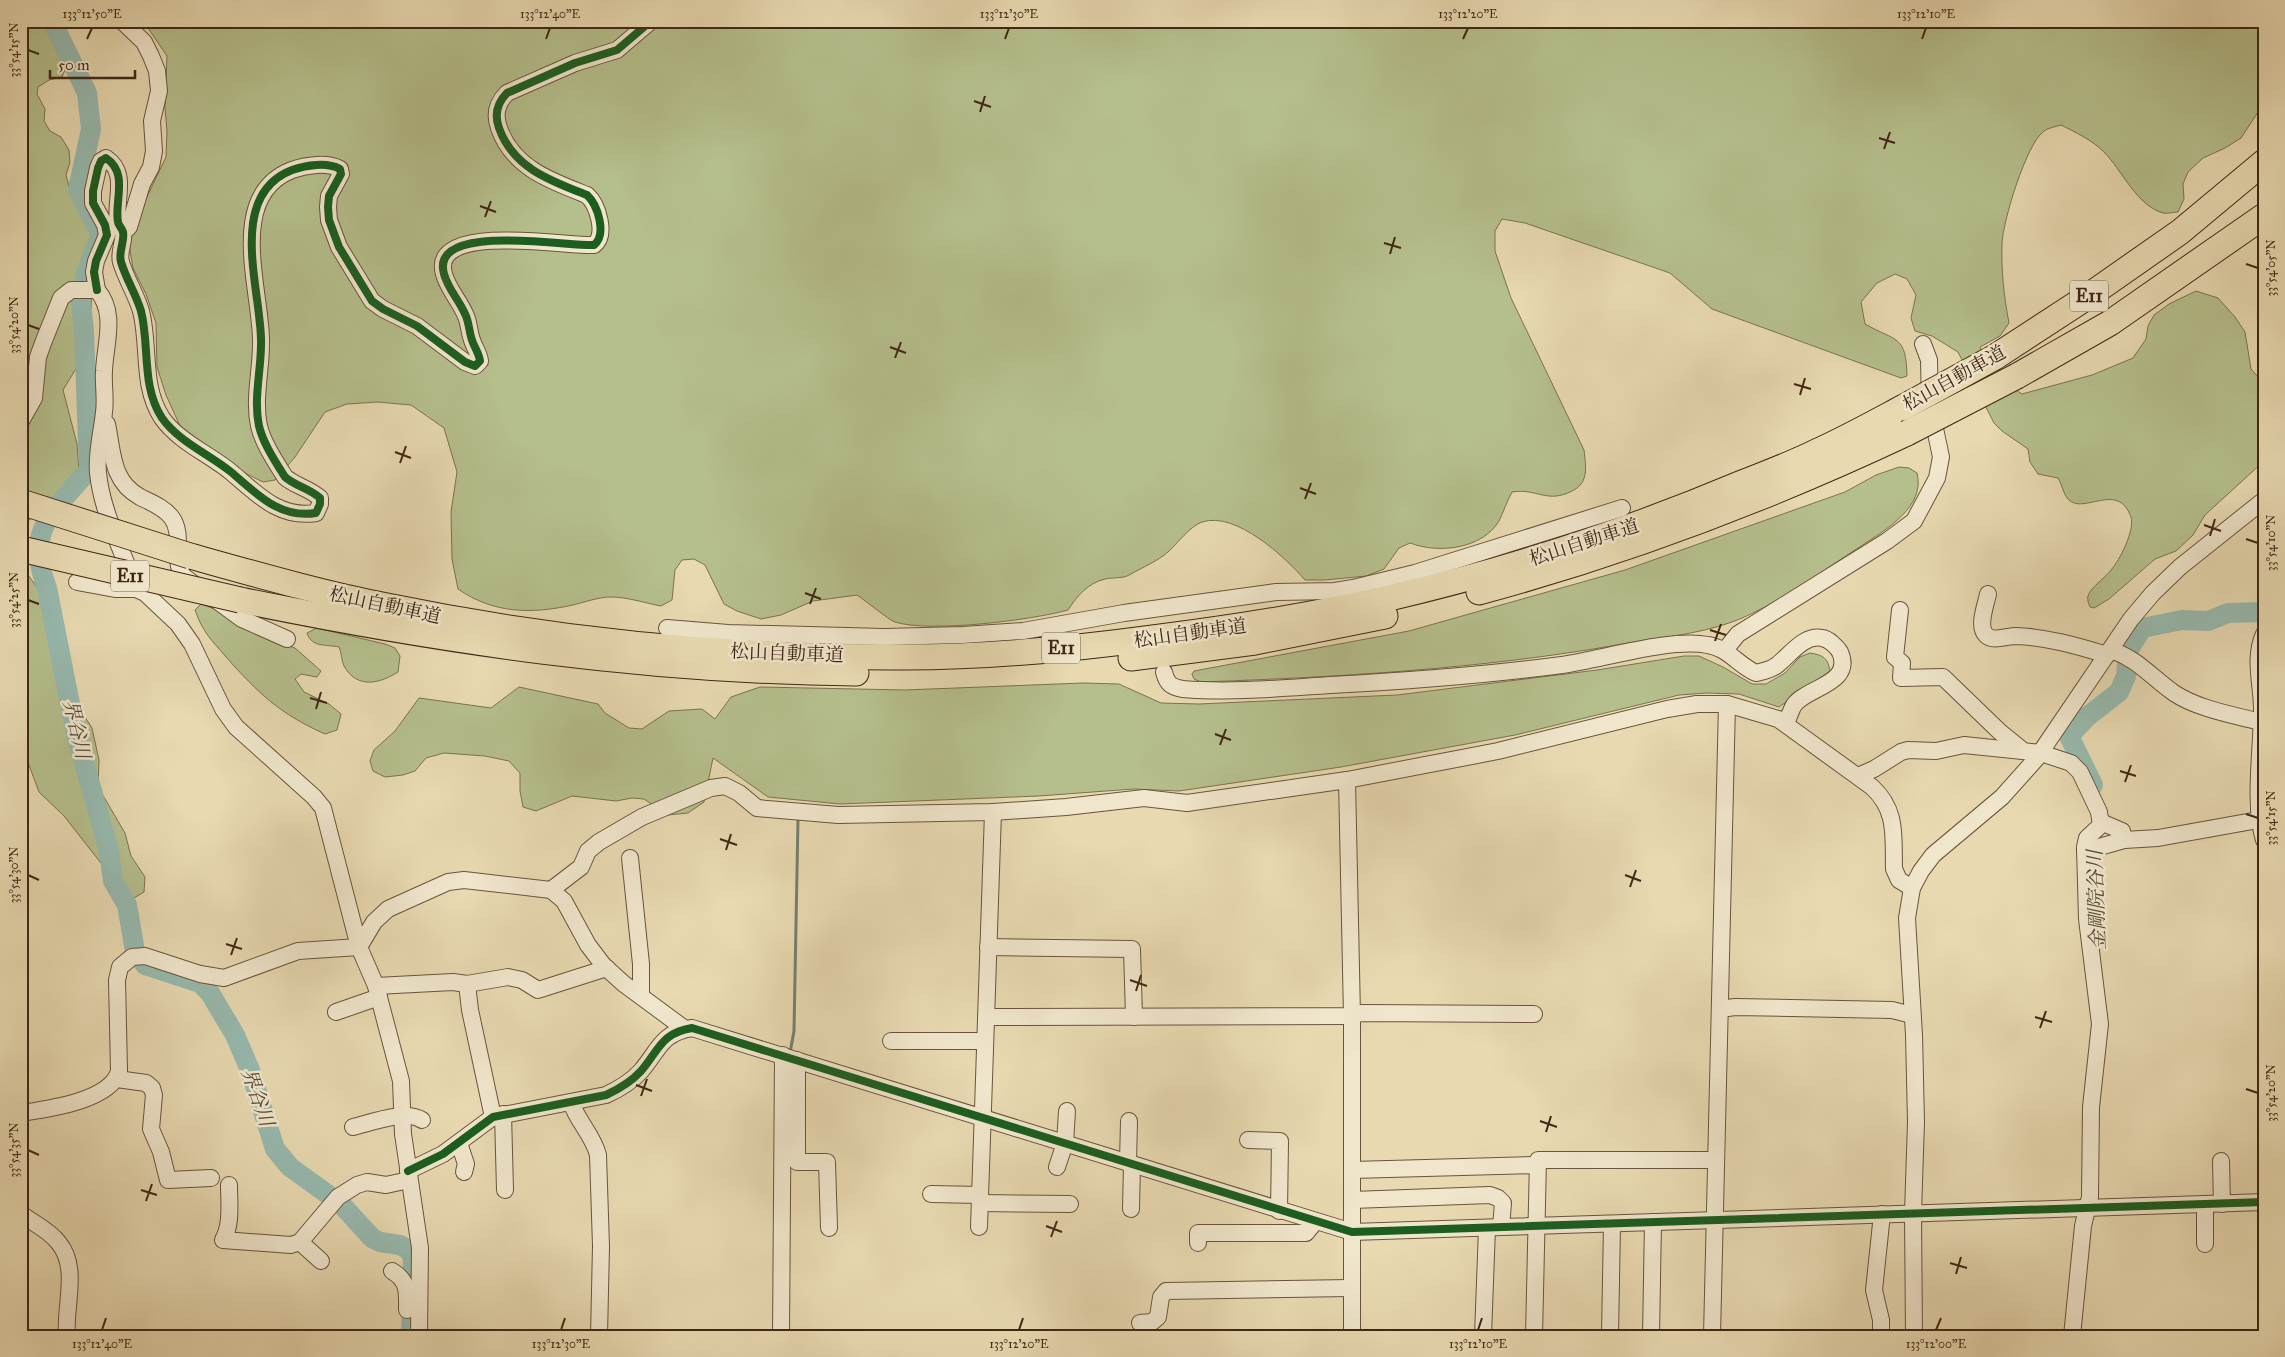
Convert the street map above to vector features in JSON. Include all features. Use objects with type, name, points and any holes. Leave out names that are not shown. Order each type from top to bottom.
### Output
[{"type":"highway","name":"松山自動車道","points":[[21,502],[190,556],[315,590],[384,606],[506,627],[688,649],[799,655],[908,657],[1012,652],[1109,644],[1298,616],[1388,598],[1468,578],[1616,532],[1707,498],[1815,453],[1902,408],[1995,356],[2087,297],[2180,232],[2264,162]]},
{"type":"highway","name":"松山自動車道","points":[[21,549],[240,600],[338,620],[523,650],[739,670],[812,673],[990,670],[1110,661],[1255,642],[1338,627],[1440,603],[1532,578],[1674,531],[1822,473],[1907,433],[2017,376],[2110,323],[2264,216]]},
{"type":"street","points":[[122,21],[144,42],[148,49],[157,71],[159,91],[152,121],[154,151],[152,167],[142,184],[129,227],[123,232]]},
{"type":"street","points":[[136,589],[108,513],[98,473],[100,436],[104,412],[104,370],[109,320],[106,303],[96,289],[94,272],[96,261],[107,235],[105,225],[93,202],[93,191],[101,161],[106,158],[115,167],[118,178],[120,195],[118,222],[123,232],[120,261],[141,311],[148,379],[162,418],[177,433],[230,471],[271,505],[290,512],[316,513],[320,504],[320,498],[312,491],[285,477],[261,434],[257,414],[261,330],[252,235],[253,218],[258,200],[267,186],[282,174],[300,167],[321,165],[334,166],[340,169],[341,174],[329,196],[330,220],[339,247],[372,301],[383,309],[417,326],[465,362],[475,366],[480,361],[472,342],[467,317],[450,290],[442,268],[446,255],[450,250],[472,243],[519,240],[594,245],[599,238],[598,215],[592,200],[587,195],[538,174],[515,157],[507,146],[496,121],[501,100],[507,93],[575,63],[617,50],[651,21]]},
{"type":"street","points":[[21,421],[34,398],[38,357],[61,298],[71,290],[96,289]]},
{"type":"street","points":[[1725,650],[1738,634],[1887,542],[1914,521],[1937,478],[1941,457],[1930,405],[1928,360],[1923,344]]},
{"type":"street","points":[[104,412],[114,466],[120,480],[132,492],[162,509],[172,518],[177,529],[178,568],[183,576],[242,619],[287,639]]},
{"type":"street","points":[[1914,1336],[1913,1213],[1916,1122],[1907,918],[1912,888],[1921,871],[1933,855],[2002,797],[2041,752],[2131,619],[2159,586],[2264,500]]},
{"type":"street","points":[[667,628],[728,633],[884,637],[1023,631],[1155,609],[1276,592],[1335,591],[1353,588],[1416,572],[1622,508]]},
{"type":"street","points":[[2245,514],[2254,511],[2264,512]]},
{"type":"street","points":[[77,582],[115,589],[136,589],[145,593],[178,624],[192,644],[223,709],[236,726],[320,803],[326,816],[359,947],[378,991],[401,1081],[402,1115],[420,1248],[407,1310]]},
{"type":"street","points":[[1988,594],[1982,626],[1986,636],[1991,638],[2014,636],[2039,638],[2109,652],[2133,659],[2183,698],[2238,717],[2261,722]]},
{"type":"street","points":[[1155,609],[1157,626]]},
{"type":"street","points":[[1900,610],[1895,657],[1902,663],[1902,678],[1943,677],[2000,732],[2021,749]]},
{"type":"street","points":[[2264,634],[2259,651],[2262,697],[2262,820],[2264,840]]},
{"type":"street","points":[[1164,672],[1166,681],[1173,688],[1286,688],[1397,681],[1562,665],[1681,644],[1709,645],[1725,650],[1739,664],[1756,673],[1768,671],[1810,638],[1823,638],[1839,651],[1842,660],[1840,674],[1832,682],[1795,704],[1786,723]]},
{"type":"street","points":[[551,890],[581,867],[588,851],[599,842],[642,817],[710,788],[726,786],[757,808],[838,815],[993,812],[1066,807],[1144,798],[1188,803],[1347,780],[1498,751],[1667,708],[1696,704],[1727,704],[1763,713],[1786,723],[1880,794],[1890,810],[1894,870],[1900,880],[1912,888]]},
{"type":"street","points":[[1712,1336],[1727,704]]},
{"type":"street","points":[[1858,776],[1908,750],[1936,751],[1964,745],[2041,752],[2071,763],[2080,772],[2114,830]]},
{"type":"street","points":[[1347,780],[1352,1016],[1352,1336]]},
{"type":"street","points":[[979,1228],[993,812]]},
{"type":"street","points":[[2072,1336],[2083,1226],[2090,1197],[2091,1108],[2100,1024],[2087,919],[2090,850],[2087,838],[2099,828],[2158,838],[2262,820]]},
{"type":"street","points":[[2090,850],[2114,830]]},
{"type":"street","points":[[630,858],[641,964],[641,996]]},
{"type":"street","points":[[359,947],[374,922],[388,909],[448,882],[464,880],[551,890],[564,901],[588,945],[607,968],[685,1029]]},
{"type":"street","points":[[21,1114],[78,1102],[108,1087],[117,1078],[119,1072],[117,980],[120,967],[126,960],[132,957],[145,956],[200,974],[224,978],[298,951],[359,947]]},
{"type":"street","points":[[988,947],[1132,949],[1134,1016]]},
{"type":"street","points":[[336,1012],[378,991],[453,982],[467,984],[508,977],[522,980],[538,990],[607,968]]},
{"type":"street","points":[[467,984],[470,1010],[498,1116],[505,1190]]},
{"type":"street","points":[[1720,1009],[1735,1007],[1892,1010],[1912,1015]]},
{"type":"street","points":[[986,1017],[1352,1016],[1361,1013],[1534,1014]]},
{"type":"street","points":[[229,1185],[230,1214],[226,1234],[222,1240],[290,1245],[300,1242],[336,1200],[356,1185],[367,1182],[386,1185],[409,1175],[421,1163],[437,1157],[498,1116],[606,1095],[629,1082],[642,1069],[666,1038],[685,1029],[701,1030],[790,1057],[1279,1211],[1352,1232],[2264,1202]]},
{"type":"street","points":[[891,1041],[985,1041]]},
{"type":"street","points":[[790,1057],[797,1162],[827,1162],[829,1228]]},
{"type":"street","points":[[781,1336],[790,1057]]},
{"type":"street","points":[[117,1078],[146,1083],[152,1088],[154,1096],[151,1129],[162,1152],[168,1180],[211,1178]]},
{"type":"street","points":[[571,1102],[574,1111],[596,1146],[598,1155],[601,1246],[599,1336]]},
{"type":"street","points":[[1057,1167],[1065,1143],[1067,1111]]},
{"type":"street","points":[[353,1127],[402,1115],[417,1117],[422,1120]]},
{"type":"street","points":[[1129,1121],[1131,1209]]},
{"type":"street","points":[[1248,1140],[1280,1141],[1279,1211]]},
{"type":"street","points":[[458,1143],[466,1164],[464,1172]]},
{"type":"street","points":[[1543,1336],[1538,1160],[1716,1160]]},
{"type":"street","points":[[2204,1244],[2221,1161]]},
{"type":"street","points":[[1352,1170],[1538,1165]]},
{"type":"street","points":[[931,1194],[1070,1204]]},
{"type":"street","points":[[1352,1200],[1490,1195],[1498,1198],[1503,1203],[1494,1227],[1483,1336]]},
{"type":"street","points":[[21,1214],[57,1240],[68,1258],[70,1277],[66,1336]]},
{"type":"street","points":[[1881,1336],[1881,1320],[1874,1290],[1882,1214]]},
{"type":"street","points":[[1198,1243],[1198,1234],[1306,1233],[1315,1222]]},
{"type":"street","points":[[1651,1336],[1653,1222]]},
{"type":"street","points":[[1610,1336],[1612,1224]]},
{"type":"street","points":[[1534,1336],[1540,1226]]},
{"type":"street","points":[[300,1242],[321,1261]]},
{"type":"street","points":[[392,1271],[412,1283]]},
{"type":"street","points":[[412,1283],[419,1336]]},
{"type":"street","points":[[1148,1327],[1158,1317],[1162,1297],[1166,1291],[1351,1288]]},
{"type":"green space","points":[[21,21],[46,21],[66,67],[62,77],[49,80],[38,87],[37,94],[45,109],[44,121],[50,131],[61,137],[69,150],[70,162],[66,175],[72,197],[92,233],[91,344],[63,390],[77,444],[79,471],[57,495],[27,522],[23,534],[23,568],[41,593],[62,693],[81,711],[92,728],[99,760],[98,787],[125,833],[131,856],[145,877],[144,892],[134,898],[126,895],[64,816],[39,792],[26,757],[25,738],[21,733]]},
{"type":"green space","points":[[135,21],[2264,21],[2264,95],[2258,112],[2241,138],[2203,158],[2188,172],[2183,184],[2184,199],[2178,212],[2163,213],[2153,209],[2137,195],[2104,152],[2083,137],[2061,125],[2043,132],[2036,140],[2016,184],[2003,232],[2002,273],[2009,323],[2000,336],[1980,347],[1992,374],[2022,394],[2092,375],[2133,358],[2146,339],[2148,326],[2154,315],[2169,304],[2196,291],[2218,298],[2245,332],[2251,369],[2259,378],[2264,379],[2264,461],[2205,515],[2193,535],[2176,551],[2155,559],[2109,599],[2094,608],[2090,607],[2089,594],[2115,565],[2129,537],[2132,523],[2125,506],[2118,501],[2109,500],[2082,504],[2074,503],[2066,497],[2058,478],[2038,474],[2030,462],[2028,449],[1994,423],[1958,352],[1932,336],[1915,331],[1911,318],[1916,295],[1907,279],[1895,274],[1877,283],[1861,302],[1865,324],[1898,341],[1902,346],[1905,353],[1907,376],[1901,378],[1712,309],[1670,273],[1525,223],[1502,219],[1495,231],[1495,251],[1511,298],[1584,450],[1585,474],[1584,479],[1577,488],[1563,495],[1549,496],[1521,491],[1512,492],[1499,521],[1482,538],[1471,543],[1459,547],[1434,548],[1410,543],[1399,548],[1384,569],[1366,576],[1305,580],[1273,549],[1244,529],[1230,523],[1215,520],[1202,522],[1197,524],[1168,552],[1155,561],[1128,576],[1105,579],[1088,587],[1079,595],[1068,610],[1031,618],[956,626],[911,625],[895,622],[857,595],[813,601],[781,615],[761,619],[737,611],[724,604],[705,565],[694,559],[682,560],[675,570],[672,600],[661,606],[611,597],[543,610],[514,610],[499,607],[485,603],[458,589],[452,559],[451,512],[457,472],[444,428],[411,405],[378,402],[347,404],[325,412],[295,457],[275,480],[263,482],[241,471],[180,426],[166,395],[157,367],[156,323],[146,294],[133,268],[129,245],[133,226],[166,157],[167,132],[165,108],[167,56],[148,28]]},
{"type":"green space","points":[[1899,467],[1909,468],[1917,473],[1918,485],[1910,507],[1892,525],[1781,598],[1732,622],[1675,636],[1565,653],[1461,666],[1409,671],[1201,682],[1194,679],[1192,674],[1194,671],[1409,631],[1625,570],[1845,492],[1876,475]]},
{"type":"green space","points":[[201,604],[220,611],[268,639],[295,648],[321,671],[317,677],[301,674],[295,679],[304,692],[329,704],[341,714],[337,730],[325,734],[295,719],[260,692],[226,657],[204,630],[195,610]]},
{"type":"green space","points":[[317,628],[395,648],[400,656],[398,672],[383,679],[369,682],[355,678],[344,666],[339,647],[316,643],[309,638],[307,633]]},
{"type":"green space","points":[[1810,653],[1824,658],[1828,663],[1830,671],[1779,707],[1739,694],[1707,693],[1679,695],[1515,735],[1341,767],[1179,791],[1133,789],[1039,796],[840,804],[768,797],[713,758],[704,802],[688,813],[668,815],[644,799],[632,798],[616,801],[572,796],[536,811],[523,807],[520,791],[520,773],[509,761],[485,756],[444,753],[426,758],[415,771],[403,775],[385,777],[373,771],[370,761],[374,750],[395,731],[419,698],[491,708],[519,687],[598,704],[605,713],[629,728],[642,729],[669,711],[702,709],[715,719],[731,697],[760,687],[905,690],[1083,683],[1119,684],[1161,703],[1199,704],[1397,695],[1597,670],[1684,656],[1699,656],[1752,684],[1766,684],[1785,673],[1800,657]]},
{"type":"waterway","name":"界谷川","points":[[52,21],[87,93],[91,129],[78,189],[101,235],[86,273],[81,300],[89,470],[54,510],[41,536],[39,551],[76,734],[109,851],[113,881],[127,905],[135,951],[145,965],[200,983],[210,993],[235,1035],[250,1070],[275,1149],[290,1167],[341,1204],[372,1238],[380,1242],[400,1245],[409,1250],[413,1258],[411,1336]]},
{"type":"waterway","name":"金剛院谷川","points":[[2093,785],[2069,736],[2088,716],[2119,692],[2126,676],[2128,651],[2142,628],[2182,620],[2208,621],[2228,613],[2264,612]]},
{"type":"waterway","points":[[790,1053],[794,1031],[798,819]]},
{"type":"cycle path","points":[[97,290],[94,272],[96,261],[107,235],[105,225],[93,203],[93,191],[98,168],[101,161],[106,158],[113,164],[119,180],[117,214],[118,223],[123,235],[120,258],[141,311],[144,324],[148,379],[155,406],[162,418],[177,434],[222,465],[269,503],[291,512],[303,514],[316,513],[320,504],[320,498],[285,477],[266,445],[257,415],[261,339],[253,269],[253,221],[260,200],[272,182],[292,170],[304,167],[329,165],[340,169],[341,174],[329,196],[329,220],[339,247],[372,301],[383,309],[417,326],[465,362],[475,366],[480,361],[463,309],[444,274],[445,258],[458,247],[478,242],[504,240],[594,245],[600,234],[600,220],[595,206],[587,195],[535,171],[524,163],[505,142],[497,118],[501,101],[507,93],[575,63],[617,50],[651,21]]},
{"type":"cycle path","points":[[408,1171],[443,1154],[493,1117],[611,1093],[637,1075],[667,1038],[682,1030],[692,1028],[1352,1232],[2264,1202]]}]
